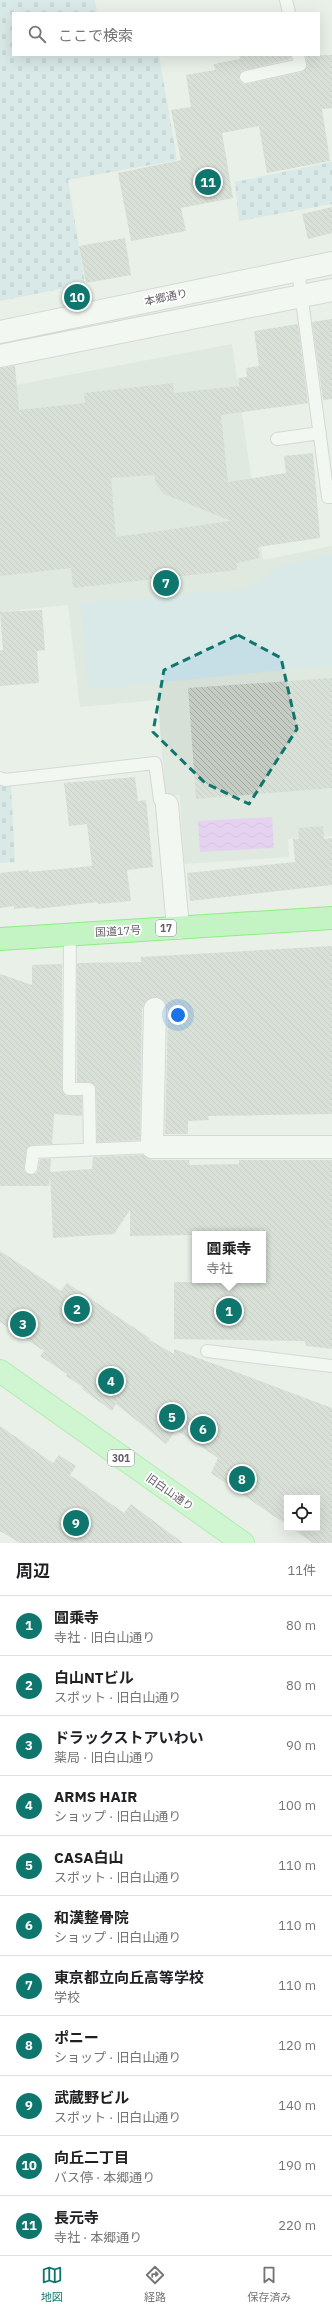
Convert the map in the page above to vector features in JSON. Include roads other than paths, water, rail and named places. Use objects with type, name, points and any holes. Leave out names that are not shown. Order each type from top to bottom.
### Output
[{"type":"highway","name":"国道17号","points":[[0,939],[70,933],[332,918]]},
{"type":"main road","name":"本郷通り","points":[[0,332],[332,263]]},
{"type":"main road","points":[[0,356],[332,290]]},
{"type":"main road","points":[[167,806],[178,928]]},
{"type":"main road","points":[[155,1010],[152,1147],[332,1147]]},
{"type":"main road","name":"旧白山通り","points":[[0,1371],[243,1543]]},
{"type":"lane","points":[[286,0],[289,12]]},
{"type":"lane","points":[[246,77],[300,65],[298,56]]},
{"type":"lane","points":[[298,270],[328,498],[332,497]]},
{"type":"lane","points":[[277,439],[320,433]]},
{"type":"lane","points":[[0,778],[5,780],[155,763],[160,800],[167,806]]},
{"type":"lane","points":[[70,933],[69,1089],[89,1089],[90,1148]]},
{"type":"lane","points":[[31,1168],[33,1152],[90,1148],[152,1147]]},
{"type":"lane","points":[[207,1351],[332,1366]]},
{"type":"water","points":[[272,817],[274,848],[200,852],[198,821]]},
{"type":"place","name":"長元寺","points":[[208,182]]},
{"type":"place","name":"向丘二丁目","points":[[77,297]]},
{"type":"place","name":"東京都立向丘高等学校","points":[[166,583]]},
{"type":"place","name":"白山NTビル","points":[[77,1309]]},
{"type":"place","name":"圓乘寺","points":[[229,1311]]},
{"type":"place","name":"ドラックストアいわい","points":[[23,1324]]},
{"type":"place","name":"ARMS HAIR","points":[[111,1381]]},
{"type":"place","name":"CASA白山","points":[[172,1417]]},
{"type":"place","name":"和漢整骨院","points":[[203,1429]]},
{"type":"place","name":"ポニー","points":[[242,1479]]},
{"type":"place","name":"武蔵野ビル","points":[[76,1523]]}]
